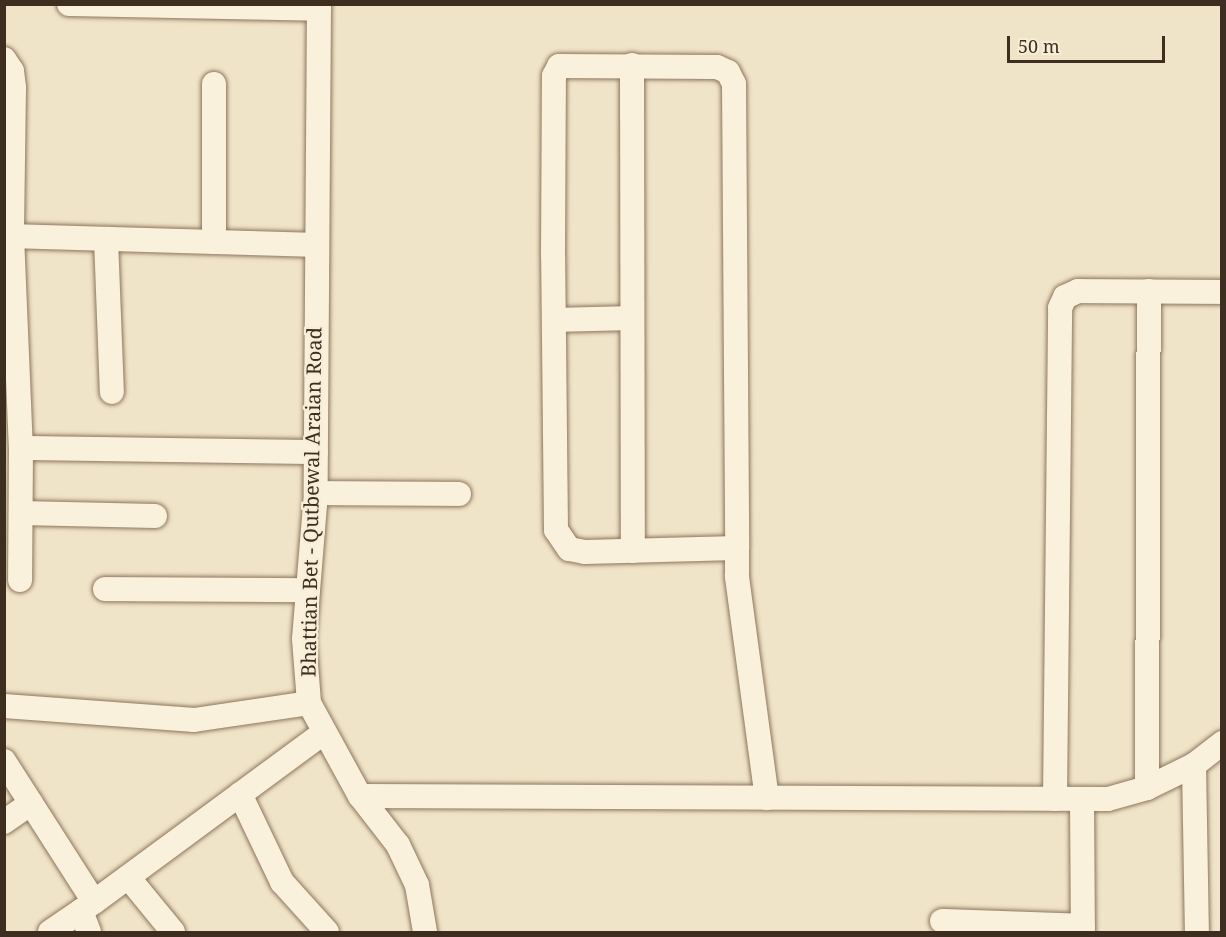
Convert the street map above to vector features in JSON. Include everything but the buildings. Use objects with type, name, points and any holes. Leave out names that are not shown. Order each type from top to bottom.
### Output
[{"type":"street","points":[[69,4],[319,7]]},
{"type":"street","name":"Bhattian Bet - Qutbewal Araian Road","points":[[319,7],[315,245],[316,493],[304,639],[309,703],[323,733],[360,796],[409,868],[425,933]]},
{"type":"street","points":[[4,59],[12,71],[14,88],[9,161],[21,448],[20,580]]},
{"type":"street","points":[[737,548],[633,551],[569,549],[556,530],[554,76],[559,66],[574,63],[717,68],[728,72],[734,84],[737,548],[741,627],[768,798]]},
{"type":"street","points":[[632,65],[633,551]]},
{"type":"street","points":[[214,84],[214,242]]},
{"type":"street","points":[[12,236],[315,245]]},
{"type":"street","points":[[106,239],[112,392]]},
{"type":"street","points":[[1055,799],[1060,308],[1065,297],[1078,291],[1221,292]]},
{"type":"street","points":[[1147,788],[1149,291]]},
{"type":"street","points":[[554,320],[632,318]]},
{"type":"street","points":[[21,448],[316,452]]},
{"type":"street","points":[[316,493],[459,495]]},
{"type":"street","points":[[21,513],[155,516]]},
{"type":"street","points":[[105,589],[308,590]]},
{"type":"street","points":[[4,706],[194,720],[309,703]]},
{"type":"street","points":[[50,933],[88,915],[128,877],[323,733]]},
{"type":"street","points":[[360,796],[1108,799],[1147,788],[1194,765],[1221,743]]},
{"type":"street","points":[[4,762],[31,803],[88,915]]},
{"type":"street","points":[[1194,765],[1197,933]]},
{"type":"street","points":[[240,794],[282,882],[327,933]]},
{"type":"street","points":[[942,921],[1083,929],[1082,799]]},
{"type":"street","points":[[4,822],[31,803]]},
{"type":"street","points":[[128,877],[173,933]]}]
